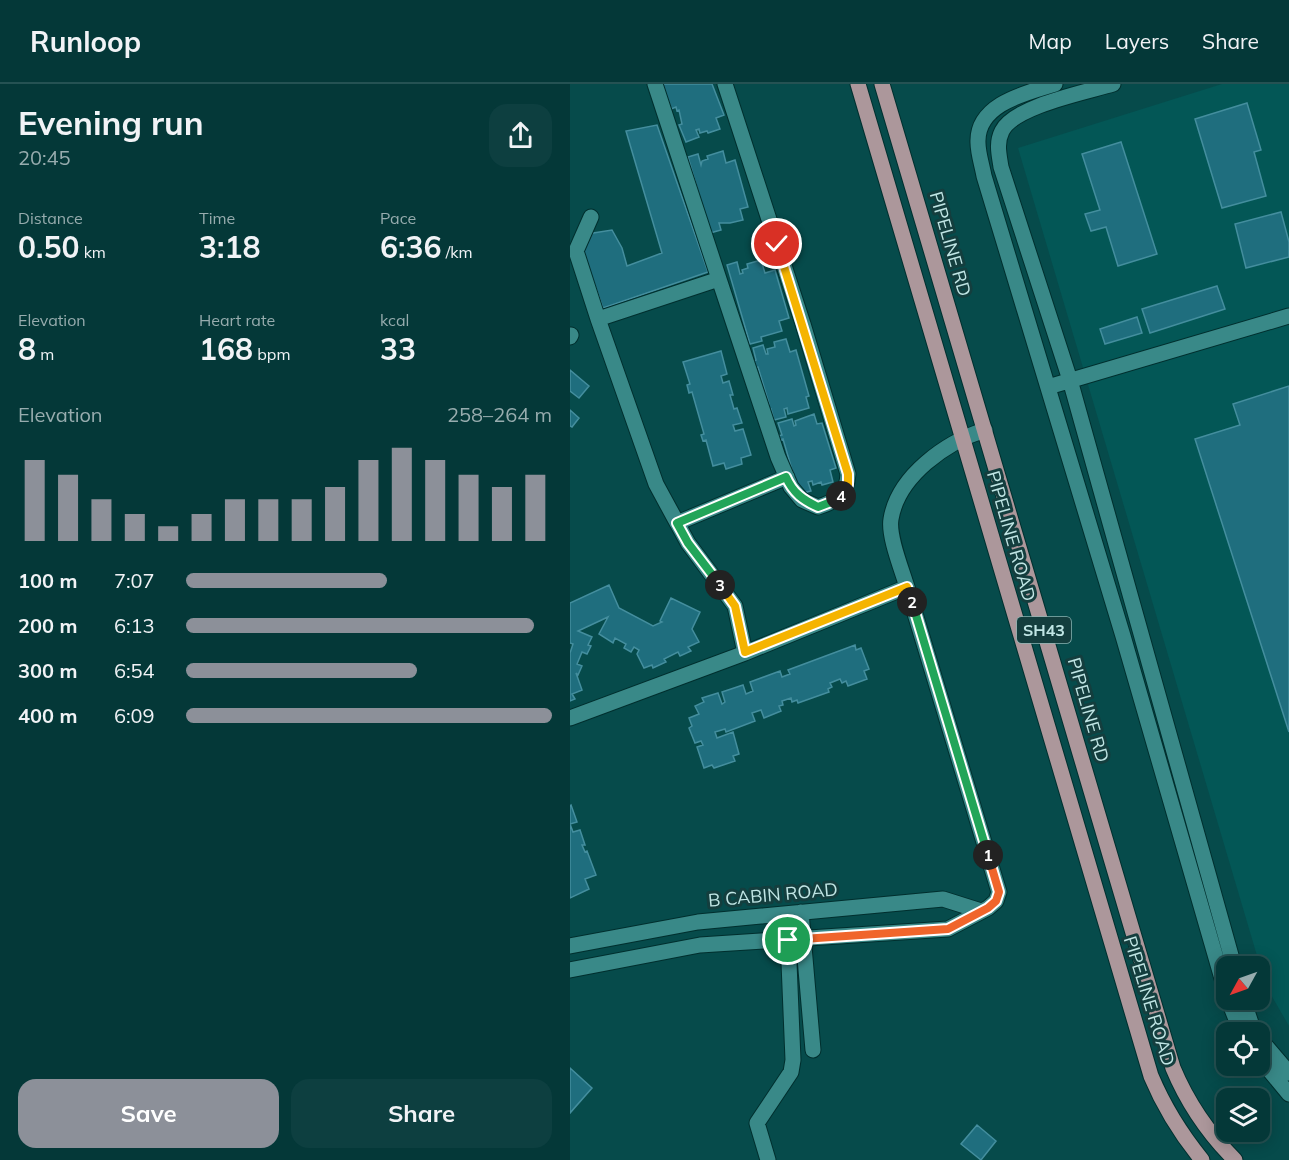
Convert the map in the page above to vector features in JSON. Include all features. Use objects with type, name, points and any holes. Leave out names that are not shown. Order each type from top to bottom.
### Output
[{"type":"main road","name":"PIPELINE ROAD","points":[[858,84],[1151,1076],[1161,1101],[1179,1131],[1202,1160]]},
{"type":"main road","name":"PIPELINE RD","points":[[882,84],[1173,1068],[1182,1091],[1198,1118],[1235,1160]]},
{"type":"street","points":[[656,84],[786,477],[790,487],[802,500],[818,507],[843,495],[848,485],[848,474],[800,313],[725,84]]},
{"type":"street","points":[[1055,84],[1025,93],[1000,105],[987,115],[980,127],[978,142],[984,176],[1216,960]]},
{"type":"street","points":[[1113,84],[1031,109],[1011,119],[1003,129],[998,144],[1001,167],[1070,380],[1231,956]]},
{"type":"street","points":[[987,115],[1003,129]]},
{"type":"street","points":[[591,217],[576,251],[597,319],[656,484],[688,543],[735,606],[745,652]]},
{"type":"street","points":[[1005,243],[1024,238]]},
{"type":"street","points":[[597,319],[719,279]]},
{"type":"street","points":[[1048,387],[1289,316]]},
{"type":"street","points":[[570,969],[700,945],[948,929],[996,901],[999,892],[907,587],[890,521],[896,503],[907,484],[936,453],[962,437],[985,430]]},
{"type":"street","points":[[677,523],[786,477]]},
{"type":"street","points":[[570,718],[745,652],[907,587]]},
{"type":"street","name":"B CABIN ROAD","points":[[570,946],[698,922],[943,899],[981,911]]},
{"type":"street","points":[[768,1160],[757,1123],[791,1072],[794,913]]},
{"type":"street","points":[[698,922],[700,945]]},
{"type":"street","points":[[795,939],[813,1050]]},
{"type":"street","points":[[1270,1051],[1289,1073]]},
{"type":"street","points":[[1270,1071],[1289,1094]]},
{"type":"shaded area","points":[[1222,84],[1289,84],[1289,1026],[1270,993],[1270,956],[1257,956],[1018,148]]},
{"type":"building","points":[[662,84],[712,84],[724,115],[716,118],[720,129],[708,133],[707,131],[700,133],[699,129],[696,130],[699,137],[686,142],[679,125],[682,124],[679,110],[677,111],[676,107],[671,109]]},
{"type":"building","points":[[1247,103],[1261,150],[1254,152],[1266,196],[1222,208],[1195,119]]},
{"type":"building","points":[[657,125],[708,272],[603,308],[580,244],[587,234],[612,230],[622,248],[627,266],[662,253],[626,131]]},
{"type":"building","points":[[1121,142],[1157,254],[1118,266],[1106,227],[1091,231],[1085,214],[1100,210],[1082,154]]},
{"type":"building","points":[[723,151],[726,163],[735,160],[748,207],[740,209],[743,220],[719,223],[721,230],[710,233],[688,157],[698,154],[701,165],[702,161],[708,159],[707,156]]},
{"type":"building","points":[[1281,212],[1289,242],[1289,257],[1246,268],[1235,224]]},
{"type":"building","points":[[761,260],[765,273],[775,270],[789,318],[779,321],[782,331],[761,337],[762,341],[750,344],[727,265],[737,262],[740,274],[743,273],[742,270],[748,268],[747,264]]},
{"type":"building","points":[[1217,286],[1225,309],[1150,333],[1142,309]]},
{"type":"building","points":[[1137,317],[1142,333],[1105,344],[1100,329]]},
{"type":"building","points":[[786,339],[790,352],[796,350],[809,396],[806,397],[809,408],[788,414],[787,408],[784,409],[786,417],[774,420],[771,409],[767,410],[766,405],[769,404],[758,367],[753,368],[751,362],[756,360],[753,348],[763,345],[768,354],[767,349],[775,347],[774,342]]},
{"type":"building","points":[[721,351],[727,374],[721,376],[723,383],[729,381],[734,409],[737,408],[742,423],[733,425],[735,431],[743,429],[751,455],[741,458],[742,464],[726,469],[724,463],[713,466],[706,440],[703,441],[701,435],[704,434],[692,392],[689,393],[687,385],[690,384],[683,362]]},
{"type":"building","points":[[570,370],[589,386],[579,398],[570,391]]},
{"type":"building","points":[[1289,386],[1289,732],[1195,439],[1240,425],[1233,404]]},
{"type":"building","points":[[570,410],[579,418],[572,427],[570,426]]},
{"type":"building","points":[[814,414],[817,424],[822,423],[836,468],[830,470],[833,482],[813,485],[812,481],[808,482],[811,491],[799,494],[783,439],[780,440],[778,436],[782,435],[778,423],[792,419],[794,426],[795,421]]},
{"type":"building","points":[[609,585],[619,608],[653,626],[662,622],[660,621],[671,598],[700,612],[692,629],[699,642],[688,647],[691,651],[680,656],[678,652],[664,659],[666,662],[653,668],[652,665],[644,668],[637,654],[639,650],[634,647],[631,652],[624,648],[626,644],[615,638],[613,643],[599,634],[608,617],[578,631],[592,637],[588,645],[591,646],[587,654],[582,652],[577,664],[582,666],[578,675],[576,673],[582,690],[572,694],[575,699],[570,701],[570,653],[573,644],[570,643],[570,603]]},
{"type":"building","points":[[855,645],[856,650],[861,648],[869,669],[864,671],[867,679],[848,686],[846,681],[842,683],[840,679],[830,683],[832,687],[828,689],[829,692],[798,703],[797,700],[792,702],[791,698],[782,701],[783,705],[779,706],[781,711],[764,718],[761,710],[752,713],[755,721],[726,732],[725,729],[715,732],[717,738],[733,732],[739,754],[733,756],[735,761],[714,768],[712,765],[704,768],[697,747],[703,745],[701,741],[695,743],[689,728],[692,726],[689,718],[699,714],[695,706],[704,702],[702,698],[718,693],[722,704],[725,702],[722,692],[743,685],[746,694],[753,691],[750,682],[780,671],[782,677],[790,674],[788,670]]},
{"type":"building","points":[[571,805],[577,822],[570,824],[570,806]]},
{"type":"building","points":[[570,824],[573,832],[580,830],[585,845],[582,845],[585,852],[587,851],[596,875],[585,879],[589,889],[570,898]]},
{"type":"building","points":[[570,1068],[592,1088],[570,1113]]},
{"type":"building","points":[[977,1125],[996,1141],[981,1160],[961,1144]]},
{"type":"route","points":[[777,244],[848,474],[848,485],[843,495],[818,507],[802,500],[790,487],[786,477],[677,523],[688,543],[735,606],[745,652],[907,587],[999,892],[996,901],[988,908],[948,929],[788,940]]}]
